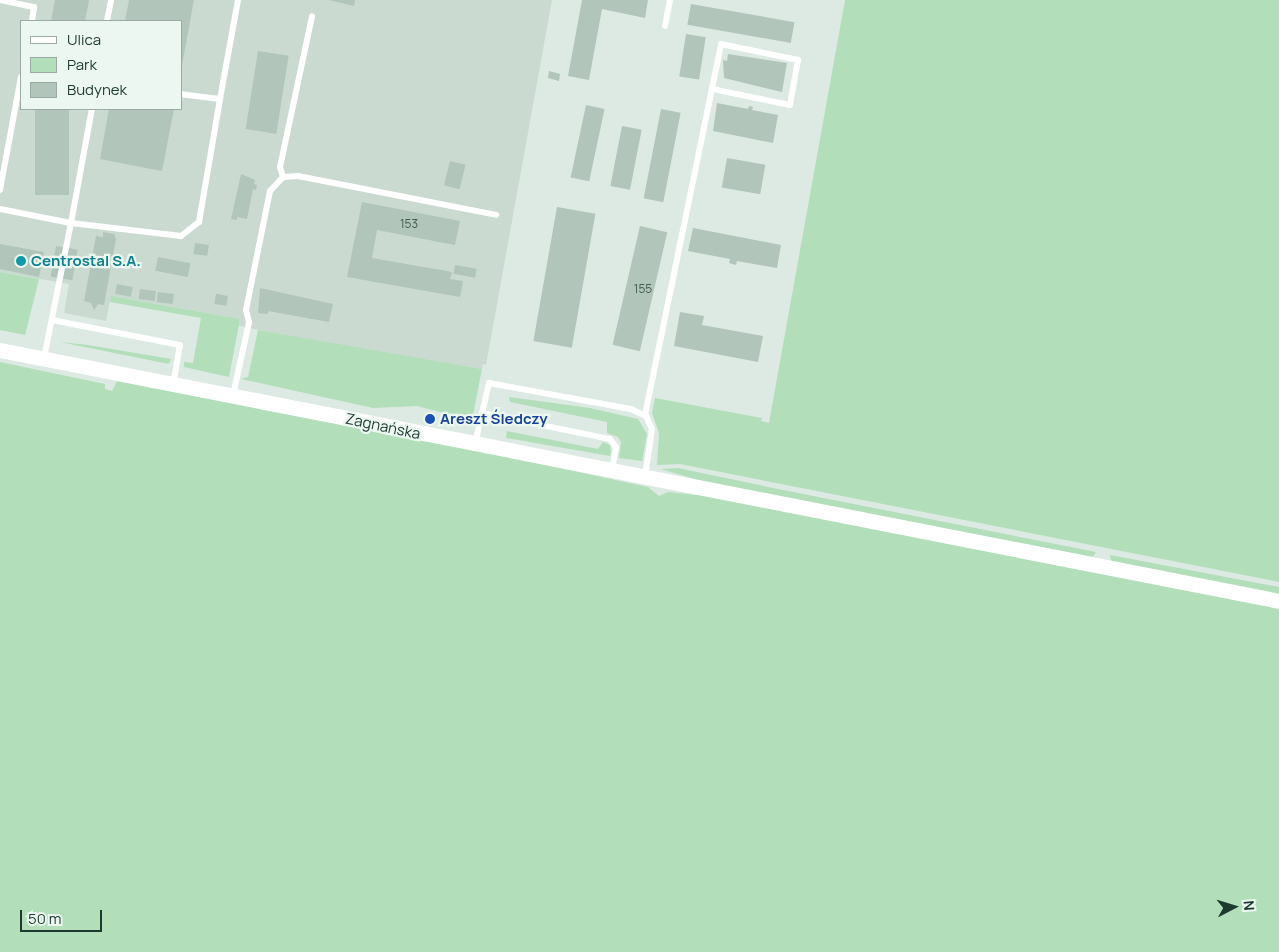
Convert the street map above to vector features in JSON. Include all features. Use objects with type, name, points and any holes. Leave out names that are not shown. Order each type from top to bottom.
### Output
[{"type":"street","name":"Zagnańska","points":[[0,350],[475,445],[612,470],[1279,601]]},
{"type":"lane","points":[[0,0],[34,6],[32,20]]},
{"type":"lane","points":[[107,20],[111,0]]},
{"type":"lane","points":[[0,209],[71,223],[181,236],[198,222],[238,0]]},
{"type":"lane","points":[[665,26],[670,0]]},
{"type":"lane","points":[[284,177],[280,167],[312,16]]},
{"type":"lane","points":[[644,477],[652,434],[645,416],[721,44],[798,60],[790,105],[712,89]]},
{"type":"lane","points":[[0,190],[20,82]]},
{"type":"lane","points":[[182,94],[220,99]]},
{"type":"lane","points":[[44,358],[92,110]]},
{"type":"lane","points":[[233,396],[249,322],[246,310],[270,191],[284,177],[298,176],[496,215]]},
{"type":"lane","points":[[52,320],[180,345],[173,384]]},
{"type":"lane","points":[[475,445],[489,383],[631,409],[645,416]]},
{"type":"lane","points":[[482,413],[610,439],[616,447],[612,470]]},
{"type":"shaded area","points":[[0,0],[552,0],[486,365],[483,364],[482,369],[331,344],[239,326],[240,319],[111,296],[106,321],[64,313],[69,284],[0,272]]},
{"type":"green space","points":[[845,0],[1279,0],[1279,582],[680,464],[657,465],[659,433],[652,413],[655,398],[762,418],[761,421],[769,423]]},
{"type":"green space","points":[[0,272],[39,279],[25,335],[0,330]]},
{"type":"green space","points":[[111,296],[240,319],[229,377],[184,367],[184,362],[193,363],[201,318],[110,302]]},
{"type":"green space","points":[[258,330],[482,369],[473,415],[467,419],[417,406],[373,408],[241,379],[248,377]]},
{"type":"green space","points":[[60,342],[88,345],[171,359],[169,364]]},
{"type":"green space","points":[[0,362],[105,384],[105,389],[112,391],[117,381],[503,456],[648,487],[659,496],[668,492],[725,498],[1279,607],[1279,952],[0,952]]},
{"type":"green space","points":[[509,397],[590,408],[638,419],[647,434],[642,461],[619,458],[621,442],[618,437],[607,433],[607,422],[510,402]]},
{"type":"green space","points":[[507,431],[598,449],[603,442],[610,445],[610,456],[506,438]]},
{"type":"green space","points":[[678,468],[1096,552],[1093,557],[714,485],[661,469]]},
{"type":"green space","points":[[1110,555],[1279,587],[1279,596],[1111,561]]},
{"type":"building","points":[[55,0],[89,0],[85,20],[51,20]]},
{"type":"building","points":[[129,0],[194,0],[182,65],[182,20],[125,20]]},
{"type":"building","points":[[329,0],[355,0],[354,6]]},
{"type":"building","points":[[582,0],[648,0],[645,18],[602,9],[589,80],[568,76]]},
{"type":"building","points":[[691,4],[794,22],[791,43],[687,25]]},
{"type":"building","points":[[686,34],[706,37],[699,80],[679,76]]},
{"type":"building","points":[[258,51],[289,56],[276,134],[246,129]]},
{"type":"building","points":[[728,54],[787,63],[782,92],[724,78],[723,60],[727,61]]},
{"type":"building","points":[[549,71],[560,74],[559,81],[548,78]]},
{"type":"building","points":[[717,103],[748,109],[749,106],[753,107],[752,110],[778,115],[773,143],[713,131]]},
{"type":"building","points":[[586,105],[605,109],[589,181],[571,177]]},
{"type":"building","points":[[661,109],[681,113],[663,202],[644,198]]},
{"type":"building","points":[[35,110],[69,110],[69,195],[35,195]]},
{"type":"building","points":[[109,110],[174,110],[162,171],[100,159]]},
{"type":"building","points":[[622,126],[642,130],[630,190],[610,186]]},
{"type":"building","points":[[727,158],[765,165],[760,194],[722,188]]},
{"type":"building","points":[[450,161],[466,165],[459,189],[444,185]]},
{"type":"building","points":[[241,174],[255,180],[254,184],[257,185],[256,190],[253,189],[247,219],[237,217],[237,220],[231,219]]},
{"type":"building","points":[[362,202],[460,221],[455,245],[377,230],[372,258],[452,272],[450,279],[463,281],[460,297],[347,277]]},
{"type":"building","points":[[557,207],[595,214],[572,348],[533,341]]},
{"type":"building","points":[[640,226],[667,232],[640,351],[613,345]]},
{"type":"building","points":[[693,228],[781,245],[777,268],[737,261],[736,265],[729,263],[730,259],[688,251]]},
{"type":"building","points":[[103,232],[114,234],[116,239],[104,305],[98,304],[94,310],[91,303],[84,301],[96,236],[103,237]]},
{"type":"building","points":[[195,243],[209,245],[207,256],[193,254]]},
{"type":"building","name":"Centrostal S.A.","points":[[0,244],[44,252],[39,277],[0,269]]},
{"type":"building","points":[[56,246],[78,250],[72,280],[51,277]]},
{"type":"building","points":[[158,257],[190,263],[188,277],[155,271]]},
{"type":"building","points":[[455,265],[477,269],[475,278],[453,274]]},
{"type":"building","points":[[117,284],[133,287],[131,297],[115,294]]},
{"type":"building","points":[[260,288],[333,304],[329,322],[268,311],[268,314],[258,313]]},
{"type":"building","points":[[140,289],[156,291],[155,301],[139,299]]},
{"type":"building","points":[[158,292],[174,294],[173,304],[157,302]]},
{"type":"building","points":[[216,294],[228,296],[226,306],[214,304]]},
{"type":"building","points":[[680,312],[704,316],[702,325],[763,336],[758,362],[674,346]]},
{"type":"place","name":"Centrostal S.A.","points":[[21,261]]},
{"type":"place","name":"Areszt Śledczy","points":[[430,419]]}]
